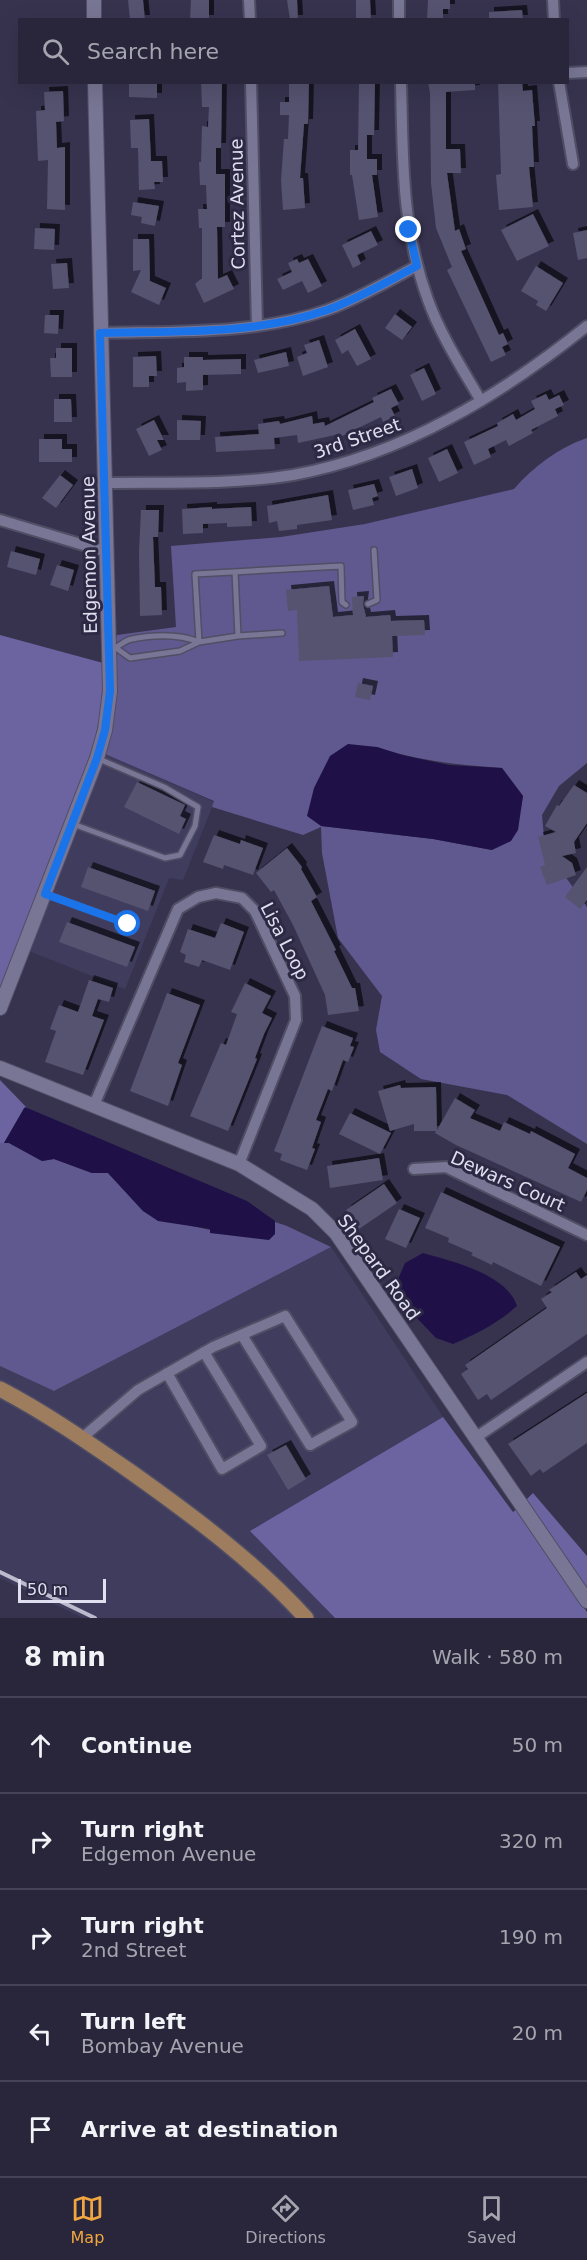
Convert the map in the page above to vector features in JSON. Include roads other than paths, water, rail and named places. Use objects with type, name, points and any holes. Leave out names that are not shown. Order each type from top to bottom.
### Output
[{"type":"main road","points":[[0,1389],[82,1438],[220,1538],[306,1618]]},
{"type":"street","points":[[94,0],[94,18]]},
{"type":"street","points":[[249,0],[250,18]]},
{"type":"street","points":[[399,0],[399,18]]},
{"type":"street","points":[[553,0],[554,18]]},
{"type":"street","points":[[569,74],[587,72]]},
{"type":"street","name":"Edgemon Avenue","points":[[0,1008],[97,758],[105,730],[110,691],[112,649],[106,552],[95,84]]},
{"type":"street","name":"Cortez Avenue","points":[[251,84],[256,325]]},
{"type":"street","points":[[401,84],[404,192],[417,266],[442,334],[482,401]]},
{"type":"street","points":[[559,84],[573,164]]},
{"type":"street","points":[[100,333],[223,330],[290,321],[328,310],[417,266]]},
{"type":"street","name":"3rd Street","points":[[105,483],[251,480],[292,475],[344,464],[392,446],[482,401],[553,353],[587,326]]},
{"type":"street","points":[[0,520],[106,552]]},
{"type":"street","name":"Lisa Loop","points":[[94,1105],[178,909],[198,897],[216,893],[242,898],[255,912],[295,996],[296,1020],[239,1164]]},
{"type":"street","name":"Shepard Road","points":[[0,1068],[239,1164],[312,1209],[336,1233],[587,1601]]},
{"type":"street","name":"Dewars Court","points":[[414,1169],[446,1167],[587,1235]]},
{"type":"street","points":[[82,1438],[138,1390],[204,1352],[242,1335],[285,1316],[352,1422],[310,1445],[242,1335]]},
{"type":"street","points":[[167,1373],[222,1469],[261,1446],[204,1352]]},
{"type":"street","points":[[475,1438],[587,1362]]},
{"type":"lane","points":[[368,604],[377,600],[374,550]]},
{"type":"lane","points":[[199,642],[195,574],[341,566],[342,602],[346,605]]},
{"type":"lane","points":[[235,572],[238,636]]},
{"type":"lane","points":[[112,649],[130,658],[180,651],[199,642],[282,633]]},
{"type":"lane","points":[[112,649],[129,639],[183,636],[199,642]]},
{"type":"lane","points":[[72,823],[165,858],[180,855],[195,826],[198,807],[164,786],[97,758]]},
{"type":"lane","points":[[45,894],[128,924]]},
{"type":"railway","points":[[0,1572],[95,1618]]}]
